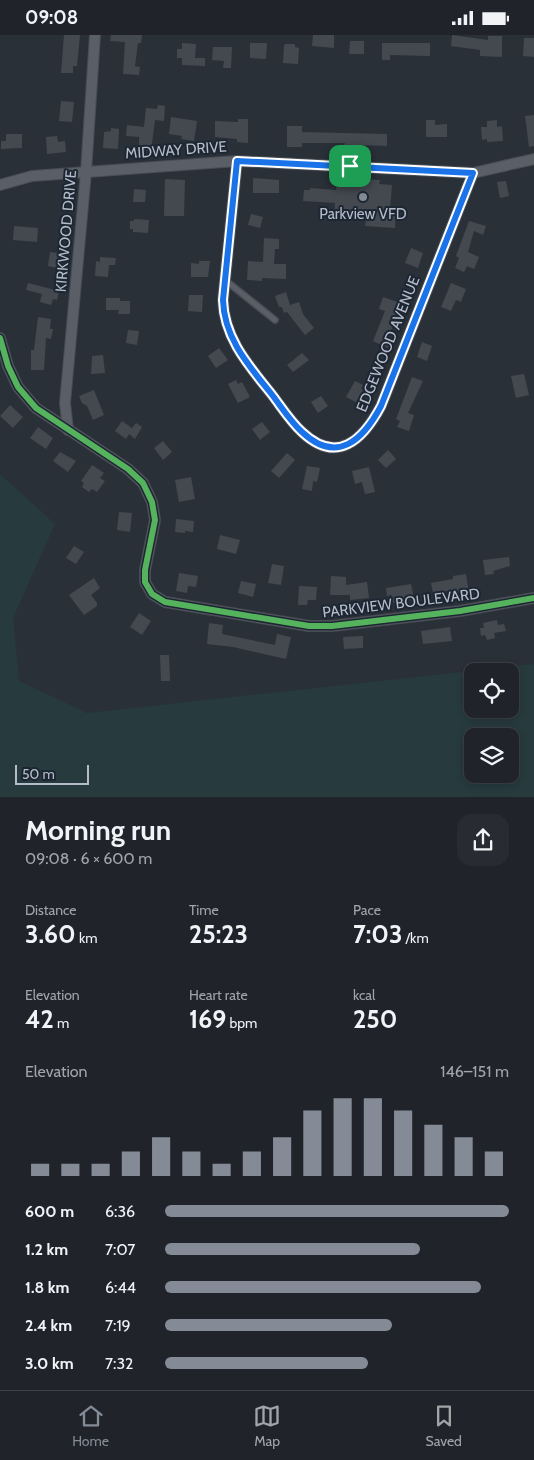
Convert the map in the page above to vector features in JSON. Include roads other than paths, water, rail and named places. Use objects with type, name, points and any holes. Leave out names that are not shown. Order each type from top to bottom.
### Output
[{"type":"street","name":"KIRKWOOD DRIVE","points":[[68,430],[66,403],[86,172],[95,35]]},
{"type":"street","name":"MIDWAY DRIVE","points":[[0,185],[32,176],[237,161],[473,173],[534,159]]},
{"type":"street","name":"EDGEWOOD AVENUE","points":[[237,161],[225,280],[224,316],[229,334],[258,378],[301,431],[318,444],[333,447],[348,445],[360,438],[371,425],[381,406],[473,173]]},
{"type":"street","name":"PARKVIEW BOULEVARD","points":[[0,338],[8,366],[18,387],[36,408],[128,469],[143,483],[152,502],[155,520],[145,569],[146,582],[152,594],[165,602],[309,626],[332,626],[460,611],[534,598]]},
{"type":"lane","points":[[225,280],[275,320]]},
{"type":"place","name":"Parkview VFD","points":[[363,197]]}]
